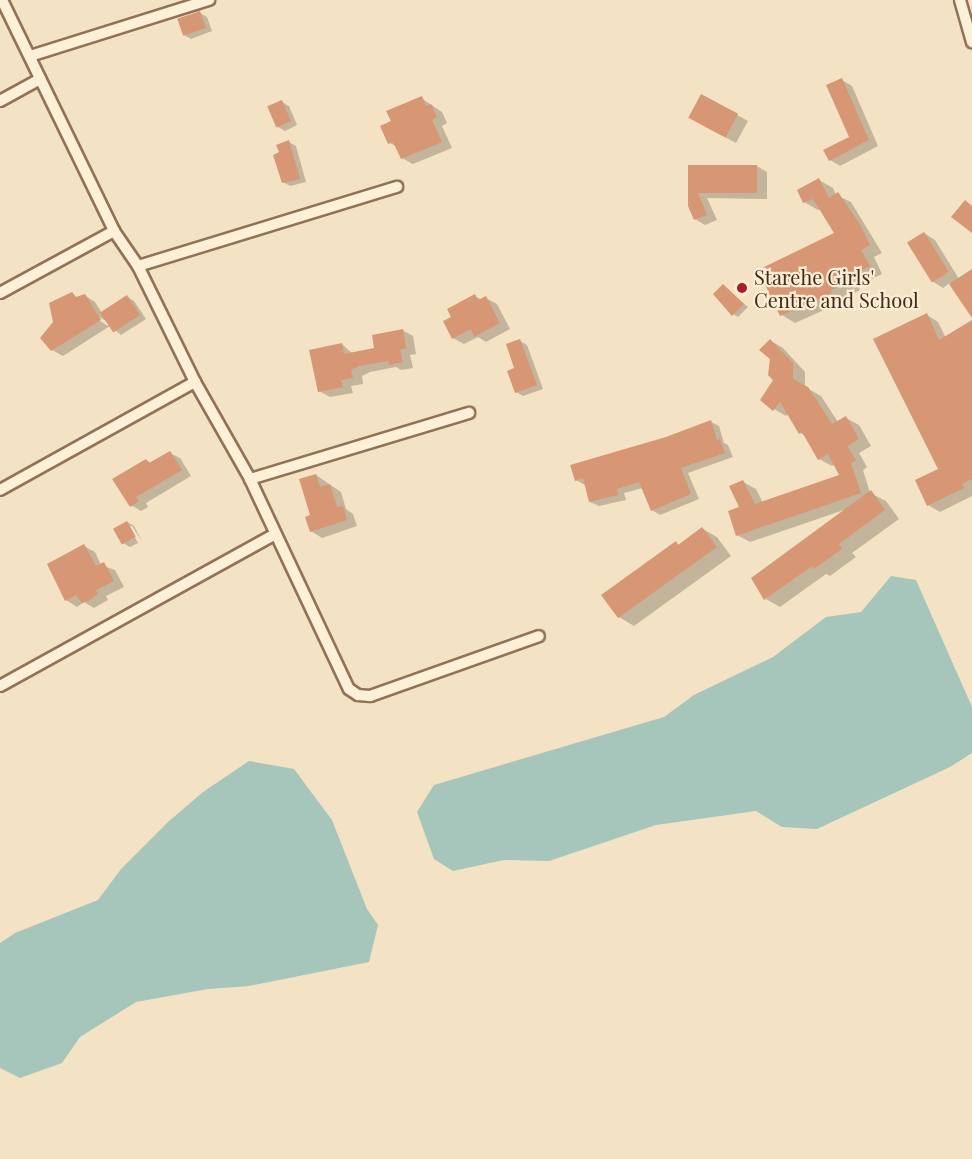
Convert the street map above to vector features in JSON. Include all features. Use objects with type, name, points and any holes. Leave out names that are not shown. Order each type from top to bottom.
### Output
[{"type":"street","points":[[2,0],[114,231],[138,266],[195,382],[250,479],[349,689],[358,695],[370,696],[388,691],[539,636]]},
{"type":"street","points":[[30,56],[208,0]]},
{"type":"street","points":[[960,0],[972,42]]},
{"type":"street","points":[[0,101],[40,79]]},
{"type":"street","points":[[138,266],[397,187]]},
{"type":"street","points":[[0,293],[114,231]]},
{"type":"street","points":[[0,490],[195,382]]},
{"type":"street","points":[[250,479],[469,413]]},
{"type":"street","points":[[0,686],[275,534]]},
{"type":"water","points":[[891,576],[916,580],[972,707],[972,753],[950,767],[817,829],[782,827],[756,811],[656,825],[549,861],[504,860],[453,871],[434,859],[417,812],[434,785],[664,717],[694,695],[773,657],[826,617],[861,612]]},
{"type":"water","points":[[249,761],[294,769],[332,820],[367,909],[378,925],[369,962],[249,986],[208,989],[136,1002],[80,1037],[62,1063],[20,1078],[0,1068],[0,943],[15,933],[98,900],[121,869],[168,822],[203,792]]},
{"type":"building","points":[[200,11],[206,28],[183,36],[177,19]]},
{"type":"building","points":[[842,78],[869,140],[829,161],[823,150],[849,137],[826,85]]},
{"type":"building","points":[[701,94],[738,114],[725,138],[688,118]]},
{"type":"building","points":[[422,96],[426,106],[431,104],[437,117],[432,120],[442,142],[401,159],[393,142],[388,144],[380,126],[391,121],[386,111]]},
{"type":"building","points":[[282,100],[291,121],[276,127],[267,106]]},
{"type":"building","points":[[289,140],[300,179],[282,183],[273,155],[279,152],[276,145]]},
{"type":"building","points":[[688,165],[757,165],[757,193],[698,193],[707,215],[694,220],[688,206]]},
{"type":"building","points":[[819,178],[829,198],[838,192],[861,226],[870,245],[861,250],[870,266],[846,278],[848,282],[830,291],[832,294],[780,316],[758,270],[834,233],[813,199],[803,203],[797,190]]},
{"type":"building","points":[[965,200],[972,206],[972,233],[951,217]]},
{"type":"building","points":[[924,232],[949,272],[932,282],[907,243]]},
{"type":"building","points":[[972,269],[972,318],[949,284]]},
{"type":"building","points":[[723,284],[744,304],[732,316],[713,294]]},
{"type":"building","points":[[72,292],[76,297],[85,294],[101,320],[51,351],[40,338],[53,322],[49,303]]},
{"type":"building","points":[[475,294],[478,300],[486,296],[500,323],[474,337],[471,329],[452,339],[443,321],[451,317],[447,309]]},
{"type":"building","points":[[127,295],[140,315],[113,333],[100,312]]},
{"type":"building","points":[[927,313],[939,340],[972,320],[972,479],[962,484],[964,488],[927,506],[915,480],[938,469],[873,339]]},
{"type":"building","points":[[403,329],[406,348],[400,350],[403,362],[389,365],[388,361],[359,366],[351,370],[353,378],[341,380],[343,387],[318,392],[309,350],[342,343],[344,354],[374,348],[372,335]]},
{"type":"building","points":[[520,339],[537,385],[515,393],[507,371],[514,368],[506,344]]},
{"type":"building","points":[[770,339],[793,363],[793,379],[808,387],[832,424],[846,416],[859,439],[847,446],[856,460],[851,463],[861,493],[736,536],[728,511],[739,507],[729,486],[743,480],[755,504],[839,475],[828,454],[818,460],[802,432],[799,434],[780,402],[773,411],[760,400],[773,380],[768,375],[770,359],[759,350]]},
{"type":"building","points":[[711,420],[717,440],[720,439],[725,453],[681,468],[691,494],[651,511],[639,482],[617,489],[618,495],[589,502],[583,478],[575,481],[570,465],[666,437]]},
{"type":"building","points":[[170,451],[182,470],[136,497],[139,501],[130,507],[112,479],[146,459],[149,463]]},
{"type":"building","points":[[316,474],[320,487],[330,484],[337,507],[343,506],[347,520],[310,532],[305,517],[310,515],[299,479]]},
{"type":"building","points":[[871,490],[885,510],[839,544],[842,549],[814,569],[812,566],[764,600],[751,578]]},
{"type":"building","points":[[127,521],[136,537],[122,545],[113,529]]},
{"type":"building","points":[[702,527],[717,547],[618,618],[601,595],[676,541],[678,545]]},
{"type":"building","points":[[84,544],[96,566],[104,562],[114,581],[96,590],[98,594],[90,600],[82,603],[76,595],[65,601],[47,564]]},
{"type":"place","name":"Starehe Girls' Centre and School","points":[[742,288]]}]
